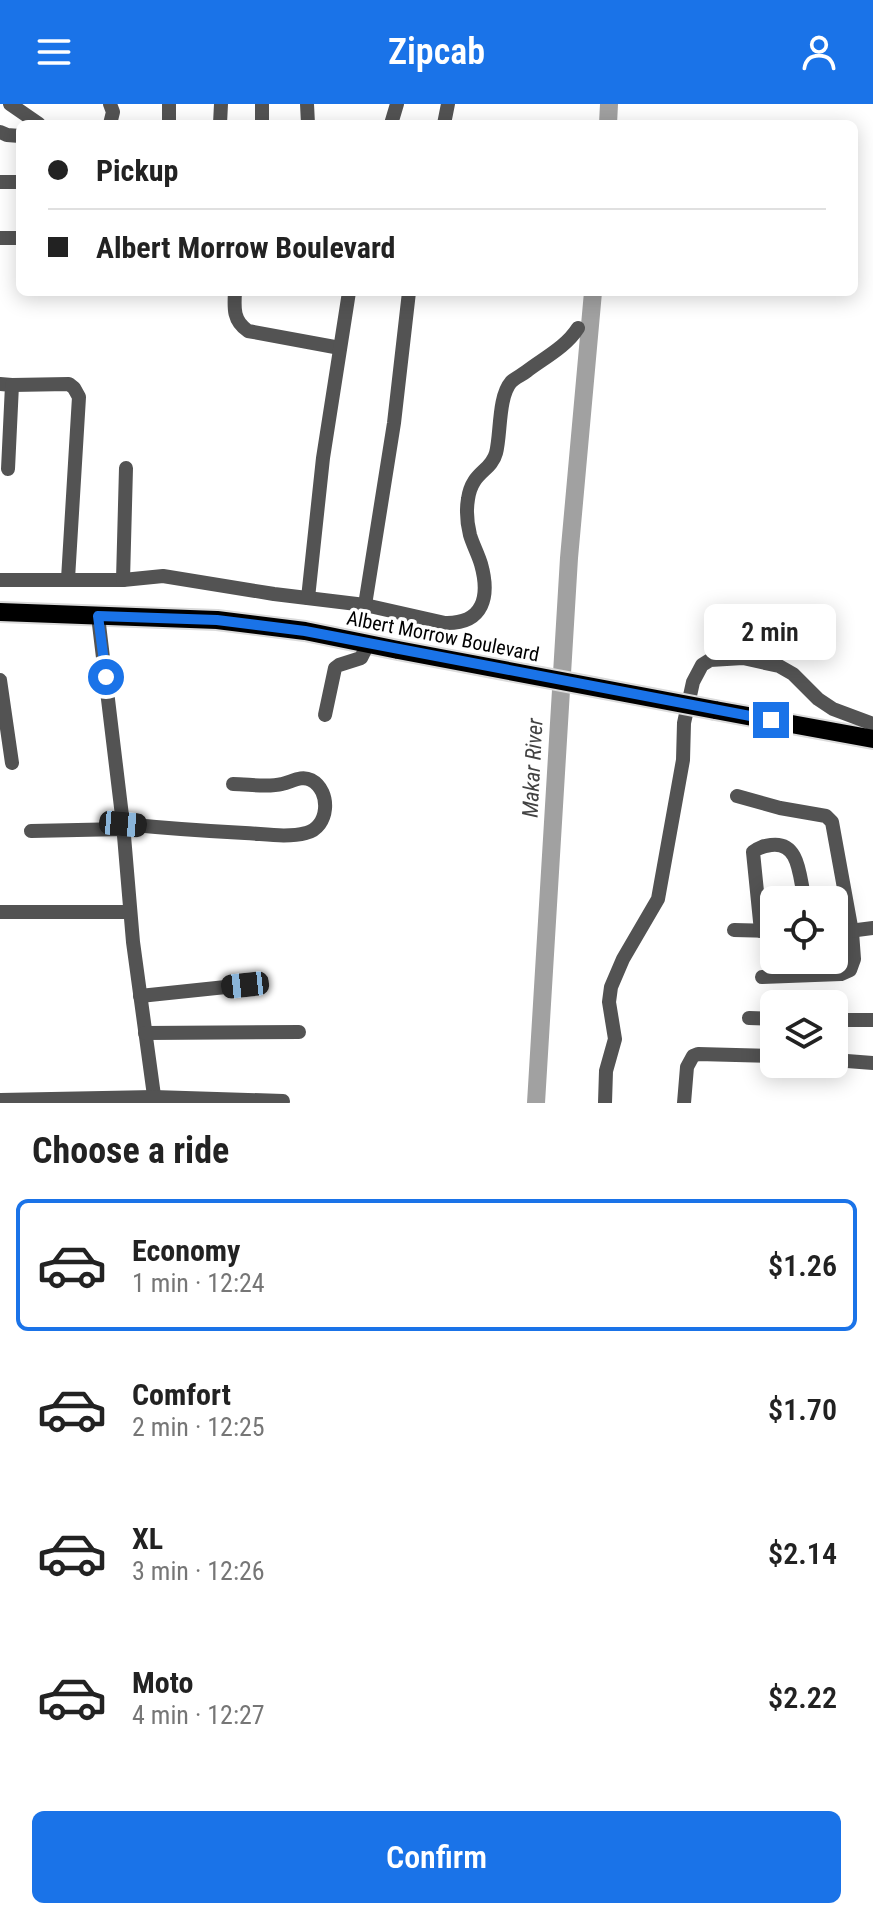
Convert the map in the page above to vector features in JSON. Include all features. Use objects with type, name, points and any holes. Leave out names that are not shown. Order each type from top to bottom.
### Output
[{"type":"main road","name":"Albert Morrow Boulevard","points":[[0,612],[242,623],[305,631],[873,740]]},
{"type":"street","points":[[10,104],[33,120]]},
{"type":"street","points":[[235,296],[235,317],[248,331],[340,348]]},
{"type":"street","points":[[308,598],[323,458],[348,296]]},
{"type":"street","points":[[365,605],[394,423],[409,296]]},
{"type":"street","points":[[0,580],[123,580],[163,576],[194,583],[365,605],[445,623],[468,621],[479,609],[484,595],[481,564],[470,535],[467,516],[470,491],[474,480],[495,457],[505,394],[511,382],[570,340],[578,328]]},
{"type":"street","points":[[8,469],[6,384],[69,384],[79,397],[68,579]]},
{"type":"street","points":[[123,580],[126,468]]},
{"type":"street","points":[[98,616],[154,1100]]},
{"type":"street","points":[[325,715],[335,668],[361,658],[368,644]]},
{"type":"street","points":[[605,1103],[606,1071],[615,1039],[609,1002],[611,987],[623,959],[658,899],[683,760],[684,723],[693,682],[702,665],[710,660],[743,658],[779,666],[793,674],[833,709],[873,724]]},
{"type":"street","points":[[0,680],[12,763]]},
{"type":"street","points":[[31,831],[123,826],[293,835],[312,831],[324,819],[326,809],[323,796],[318,786],[310,780],[300,778],[271,786],[233,784]]},
{"type":"street","points":[[737,796],[826,816],[832,822],[852,932],[854,959],[853,966],[847,972],[762,977]]},
{"type":"street","points":[[760,889],[753,852],[763,846],[780,844],[793,853],[801,886]]},
{"type":"street","points":[[0,912],[130,912]]},
{"type":"street","points":[[848,932],[873,928]]},
{"type":"street","points":[[734,930],[760,931]]},
{"type":"street","points":[[140,996],[245,985]]},
{"type":"street","points":[[749,1018],[760,1018]]},
{"type":"street","points":[[848,1020],[873,1020]]},
{"type":"street","points":[[145,1033],[299,1032]]},
{"type":"street","points":[[684,1103],[686,1075],[693,1056],[760,1056]]},
{"type":"street","points":[[848,1061],[873,1063]]},
{"type":"street","points":[[0,1100],[283,1101]]},
{"type":"waterway","name":"Makar River","points":[[608,120],[609,104]]},
{"type":"waterway","name":"Makar River","points":[[536,1103],[569,558],[593,296]]},
{"type":"route","points":[[106,677],[98,616],[217,620],[305,631],[771,720]]}]
